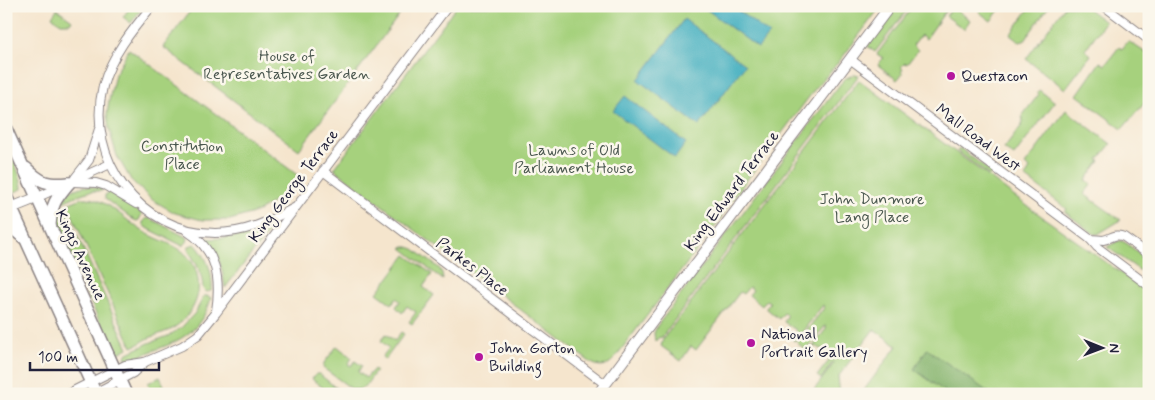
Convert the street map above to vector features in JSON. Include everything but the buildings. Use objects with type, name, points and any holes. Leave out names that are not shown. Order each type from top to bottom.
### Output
[{"type":"main road","name":"King Edward Terrace","points":[[598,394],[890,6]]},
{"type":"main road","name":"Kings Avenue","points":[[6,129],[126,394]]},
{"type":"main road","points":[[22,165],[36,177],[46,182],[54,184],[70,182]]},
{"type":"main road","points":[[50,227],[53,204],[70,182]]},
{"type":"main road","points":[[6,196],[9,209],[26,239],[94,390]]},
{"type":"main road","points":[[9,209],[36,198]]},
{"type":"main road","points":[[6,226],[26,239]]},
{"type":"street","points":[[144,208],[124,188],[110,164],[103,144],[100,124],[101,98],[107,73],[114,58],[125,40],[152,6]]},
{"type":"street","points":[[435,6],[445,9]]},
{"type":"street","points":[[1104,6],[1149,40]]},
{"type":"street","name":"King George Terrace","points":[[117,375],[135,372],[145,362],[179,348],[200,332],[445,9]]},
{"type":"street","name":"Mall Road West","points":[[850,59],[1090,239],[1097,247],[1149,286]]},
{"type":"street","points":[[70,182],[83,170],[91,156],[100,124]]},
{"type":"street","points":[[36,198],[110,164]]},
{"type":"street","name":"Parkes Place","points":[[323,171],[605,384]]},
{"type":"street","points":[[70,182],[93,183],[106,186],[159,218],[198,238],[212,259],[217,274],[216,313]]},
{"type":"street","points":[[181,228],[208,233],[240,231],[262,224],[296,207]]},
{"type":"street","points":[[1090,239],[1104,240],[1119,235],[1149,255]]},
{"type":"street","points":[[71,394],[73,391],[94,390],[117,375]]},
{"type":"street","points":[[94,390],[117,375]]},
{"type":"green space","points":[[131,6],[144,6],[131,23],[123,17]]},
{"type":"green space","name":"House of Representatives Garden","points":[[194,6],[405,7],[299,150],[163,47]]},
{"type":"green space","name":"Lawns of Old Parliament House","points":[[457,6],[881,6],[842,58],[815,89],[731,201],[719,221],[614,359],[606,365],[600,366],[590,362],[334,169]]},
{"type":"green space","points":[[898,6],[910,6],[875,52],[868,47],[869,44]]},
{"type":"green space","points":[[913,6],[949,6],[926,39],[921,35],[913,45],[918,50],[907,64],[905,63],[901,67],[903,69],[901,72],[903,73],[897,80],[878,65],[883,58],[877,54]]},
{"type":"green space","points":[[984,6],[1002,6],[991,21],[979,12]]},
{"type":"green space","points":[[1031,6],[1049,6],[1024,41],[1019,42],[1010,35]]},
{"type":"green space","points":[[1065,6],[1084,6],[1105,22],[1085,50],[1091,55],[1065,89],[1026,59]]},
{"type":"green space","points":[[953,7],[970,20],[964,29],[946,16]]},
{"type":"green space","points":[[57,9],[72,20],[70,23],[61,23],[52,17]]},
{"type":"green space","points":[[1128,41],[1149,55],[1149,98],[1122,129],[1077,95],[1100,62],[1105,65],[1119,47],[1122,49]]},
{"type":"green space","name":"Constitution Place","points":[[129,49],[300,177],[281,197],[257,212],[230,220],[202,220],[175,213],[151,199],[131,180],[117,156],[109,129],[107,115],[115,74]]},
{"type":"green space","points":[[859,75],[661,338],[659,337],[655,342],[654,333],[657,326],[841,83],[846,78]]},
{"type":"green space","name":"John Dunmore Lang Place","points":[[859,80],[1012,195],[1149,293],[1149,394],[861,394],[897,346],[874,329],[838,377],[840,394],[811,394],[834,363],[821,379],[817,376],[831,358],[828,355],[829,353],[815,346],[809,352],[826,329],[826,325],[806,350],[797,343],[824,308],[823,305],[795,341],[792,339],[797,333],[796,330],[784,322],[787,316],[784,313],[779,319],[766,308],[770,303],[767,300],[762,306],[749,295],[753,290],[749,287],[743,294],[740,292],[696,350],[691,346],[681,361],[661,346],[663,339]]},
{"type":"green space","points":[[1039,90],[1055,102],[1014,156],[1004,149],[1022,125],[1022,116],[1039,94],[1037,92]]},
{"type":"green space","points":[[1066,110],[1111,144],[1098,160],[1100,161],[1086,180],[1092,184],[1084,194],[1121,220],[1098,234],[1094,234],[1065,212],[1067,209],[1025,177],[1030,169],[1025,165]]},
{"type":"green space","points":[[6,146],[22,183],[22,189],[12,193],[6,183]]},
{"type":"green space","points":[[960,148],[992,173],[990,176],[957,151]]},
{"type":"green space","points":[[84,186],[101,188],[102,191],[85,193],[60,203],[69,191]]},
{"type":"green space","points":[[109,192],[142,214],[139,220],[134,220],[105,199],[105,195]]},
{"type":"green space","points":[[82,198],[90,198],[106,204],[141,230],[173,245],[191,260],[197,276],[197,295],[188,315],[176,326],[132,347],[67,204]]},
{"type":"green space","points":[[62,206],[65,208],[128,348],[117,354],[110,345],[54,220],[58,207]]},
{"type":"green space","points":[[149,218],[188,238],[187,242],[181,245],[145,227],[143,222]]},
{"type":"green space","points":[[270,227],[271,229],[225,288],[220,262],[207,239],[255,233]]},
{"type":"green space","points":[[1118,241],[1126,243],[1149,261],[1149,277],[1107,247]]},
{"type":"green space","points":[[195,244],[203,254],[210,271],[212,290],[209,292],[203,289],[202,278],[188,250],[189,246]]},
{"type":"green space","points":[[402,248],[414,249],[439,268],[443,280]]},
{"type":"green space","points":[[406,255],[432,274],[423,287],[434,295],[412,324],[409,322],[416,312],[407,306],[402,313],[396,307],[400,301],[396,298],[392,304],[377,293]]},
{"type":"green space","points":[[204,296],[211,298],[207,309],[189,333],[172,343],[142,355],[125,358],[126,354],[168,336],[181,328],[195,313]]},
{"type":"green space","points":[[401,332],[404,334],[385,360],[382,357],[389,348],[381,341],[386,334],[395,341]]},
{"type":"green space","points":[[337,346],[352,358],[348,364],[351,366],[355,361],[362,366],[358,372],[366,378],[374,369],[376,371],[360,389],[352,389],[323,368],[324,363]]},
{"type":"green space","points":[[927,349],[991,394],[948,394],[914,369]]},
{"type":"green space","points":[[316,374],[319,374],[344,394],[331,394],[312,379]]},
{"type":"green space","points":[[160,377],[168,394],[153,394],[148,383]]},
{"type":"water","points":[[702,6],[732,6],[769,34],[758,48]]},
{"type":"water","points":[[684,19],[745,65],[699,126],[638,80]]},
{"type":"water","points":[[625,96],[686,143],[675,158],[613,111]]},
{"type":"place","name":"Questacon","points":[[951,76]]},
{"type":"place","name":"National Portrait Gallery","points":[[751,343]]},
{"type":"place","name":"John Gorton Building","points":[[479,357]]}]
